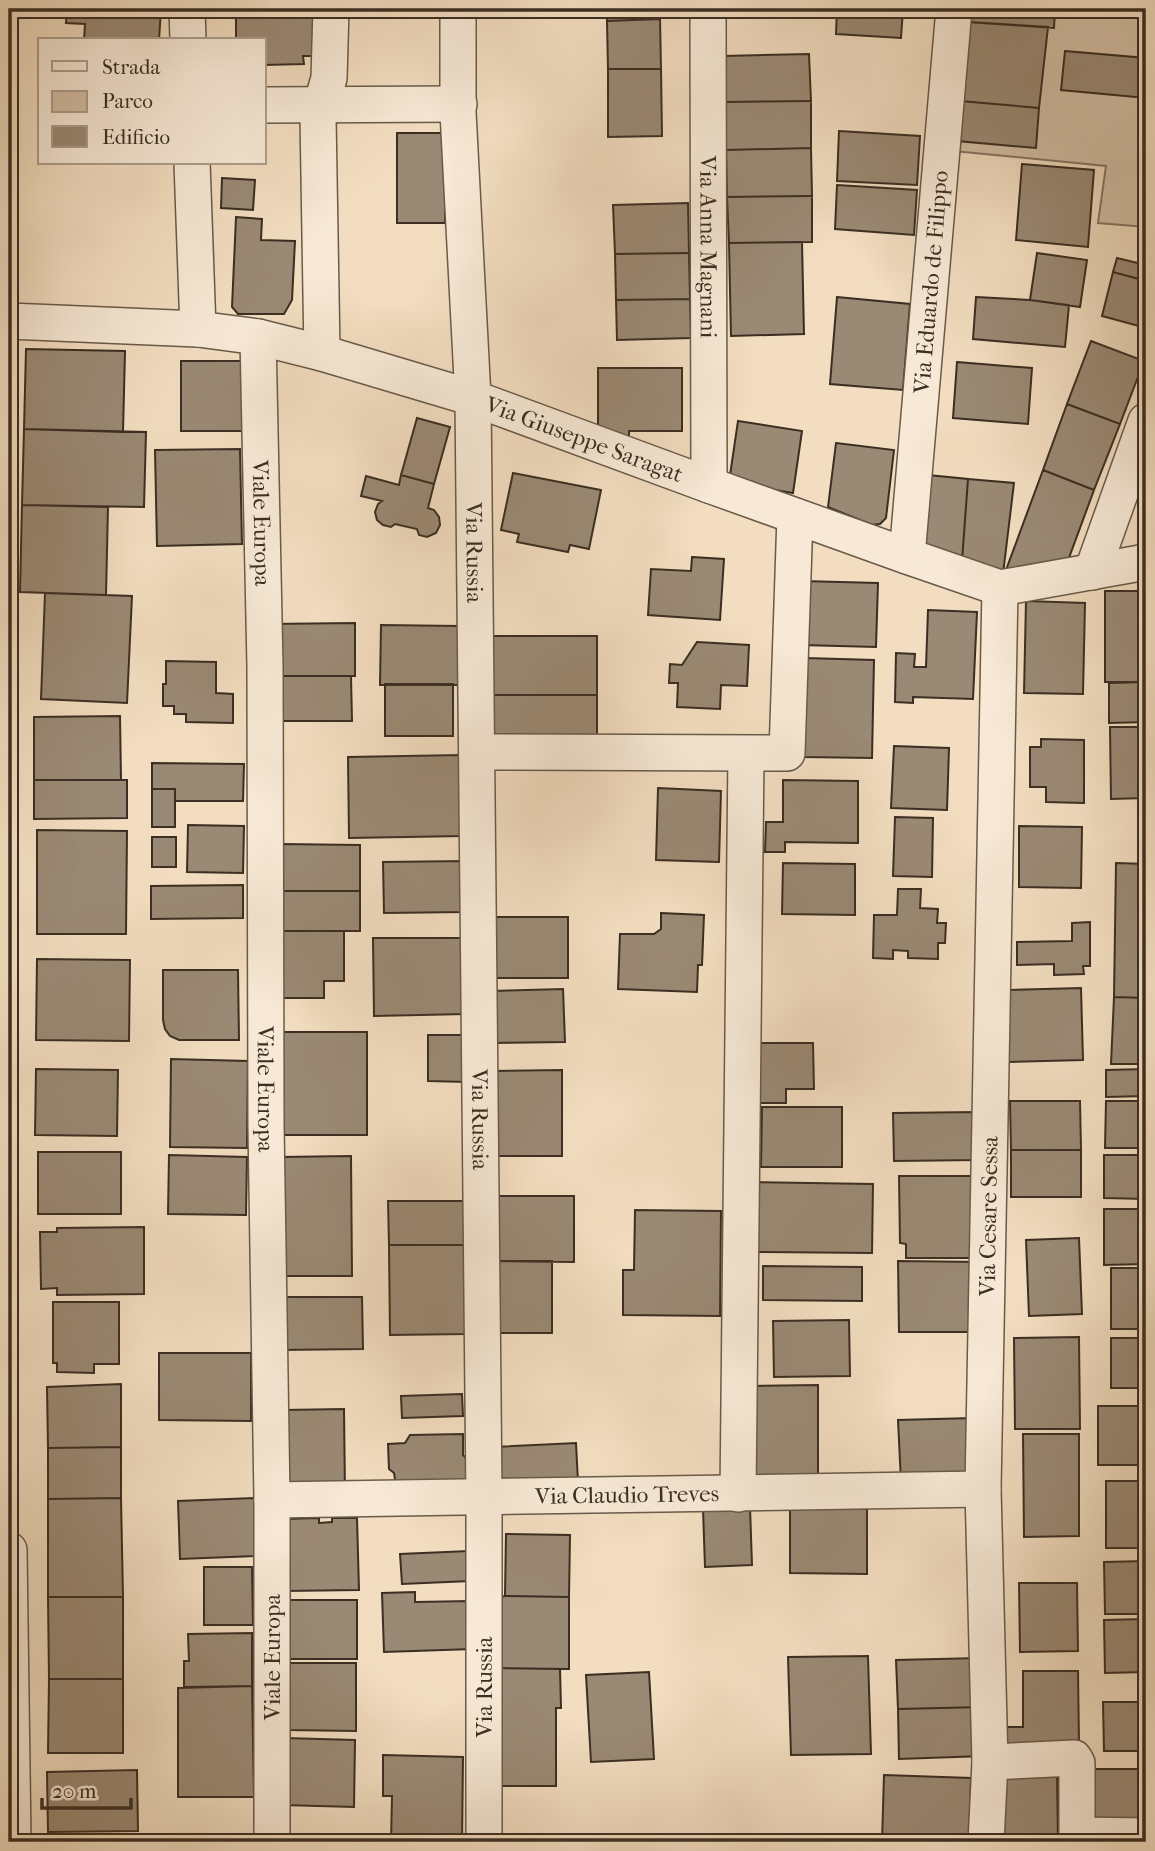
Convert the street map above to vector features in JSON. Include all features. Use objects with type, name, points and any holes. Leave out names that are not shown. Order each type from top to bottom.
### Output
[{"type":"street","points":[[187,9],[188,38]]},
{"type":"street","points":[[322,353],[317,117],[329,78],[331,9]]},
{"type":"street","name":"Via Russia","points":[[458,9],[459,104],[473,398],[484,1497],[484,1842]]},
{"type":"street","name":"Via Anna Magnani","points":[[708,9],[709,485]]},
{"type":"street","name":"Via Eduardo de Filippo","points":[[906,556],[954,9]]},
{"type":"street","points":[[266,105],[459,104]]},
{"type":"street","points":[[192,164],[198,328]]},
{"type":"street","name":"Via Giuseppe Saragat","points":[[9,321],[198,328],[258,337],[322,353],[473,398],[906,556],[1000,587],[1146,562]]},
{"type":"street","name":"Viale Europa","points":[[258,337],[265,667],[272,1842]]},
{"type":"street","points":[[1092,572],[1146,421]]},
{"type":"street","points":[[477,752],[787,753],[795,516]]},
{"type":"street","name":"Via Cesare Sessa","points":[[986,1842],[990,1762],[983,1489],[1000,587]]},
{"type":"street","points":[[738,1494],[746,754]]},
{"type":"street","name":"Via Claudio Treves","points":[[272,1500],[983,1489]]},
{"type":"street","points":[[9,1550],[13,1842]]},
{"type":"street","points":[[990,1762],[1074,1758],[1077,1763],[1077,1839],[1146,1836]]},
{"type":"green space","points":[[969,9],[1146,9],[1146,227],[1098,223],[1106,166],[954,151]]},
{"type":"building","points":[[67,9],[161,9],[159,38],[84,38],[85,24],[66,23]]},
{"type":"building","points":[[261,9],[314,9],[315,56],[303,56],[304,64],[266,65],[266,38],[236,38],[236,18],[261,18]]},
{"type":"building","points":[[606,9],[660,9],[660,19],[607,21]]},
{"type":"building","points":[[837,9],[903,9],[901,38],[836,34]]},
{"type":"building","points":[[969,9],[1055,9],[1054,28],[968,22]]},
{"type":"building","points":[[660,19],[661,69],[608,69],[607,21]]},
{"type":"building","points":[[968,22],[1048,27],[1039,108],[961,101]]},
{"type":"building","points":[[1065,51],[1146,58],[1146,98],[1061,90]]},
{"type":"building","points":[[809,54],[811,101],[725,102],[724,56]]},
{"type":"building","points":[[608,69],[661,69],[662,136],[608,137]]},
{"type":"building","points":[[811,101],[811,148],[726,150],[725,102]]},
{"type":"building","points":[[961,101],[1039,108],[1036,148],[957,141]]},
{"type":"building","points":[[839,131],[920,136],[917,185],[837,181]]},
{"type":"building","points":[[397,133],[445,133],[445,223],[397,223]]},
{"type":"building","points":[[811,148],[812,196],[727,197],[726,150]]},
{"type":"building","points":[[1022,164],[1094,170],[1088,247],[1016,240]]},
{"type":"building","points":[[222,178],[255,180],[253,210],[221,208]]},
{"type":"building","points":[[837,185],[917,190],[914,235],[835,229]]},
{"type":"building","points":[[812,196],[812,242],[729,243],[727,197]]},
{"type":"building","points":[[688,203],[689,253],[615,254],[613,205]]},
{"type":"building","points":[[236,217],[262,219],[261,240],[295,241],[292,300],[284,314],[238,314],[232,307]]},
{"type":"building","points":[[802,242],[804,334],[731,336],[729,243]]},
{"type":"building","points":[[689,253],[690,299],[616,300],[615,254]]},
{"type":"building","points":[[1037,253],[1087,260],[1080,307],[1030,300]]},
{"type":"building","points":[[1117,258],[1146,265],[1143,280],[1113,272]]},
{"type":"building","points":[[1113,272],[1146,281],[1146,328],[1102,316]]},
{"type":"building","points":[[837,297],[910,304],[903,390],[830,384]]},
{"type":"building","points":[[976,297],[1069,305],[1065,347],[973,339]]},
{"type":"building","points":[[690,299],[691,338],[617,340],[616,300]]},
{"type":"building","points":[[1091,341],[1144,361],[1120,424],[1067,404]]},
{"type":"building","points":[[26,349],[125,351],[123,432],[24,429]]},
{"type":"building","points":[[181,361],[242,361],[242,431],[181,431]]},
{"type":"building","points":[[957,362],[1032,368],[1028,424],[953,418]]},
{"type":"building","points":[[598,368],[682,368],[682,431],[629,431],[629,442],[598,441]]},
{"type":"building","points":[[1067,404],[1120,424],[1094,490],[1043,470]]},
{"type":"building","points":[[417,418],[450,427],[434,484],[401,475]]},
{"type":"building","points":[[738,421],[802,431],[793,493],[729,482]]},
{"type":"building","points":[[24,429],[146,432],[144,507],[22,505]]},
{"type":"building","points":[[836,443],[894,450],[886,518],[880,524],[872,525],[828,507]]},
{"type":"building","points":[[240,449],[242,544],[157,546],[155,450]]},
{"type":"building","points":[[1043,470],[1094,490],[1063,574],[1033,564],[1028,578],[1006,570]]},
{"type":"building","points":[[513,473],[601,490],[589,549],[570,545],[568,552],[517,542],[519,534],[501,530]]},
{"type":"building","points":[[401,475],[434,484],[428,508],[434,510],[439,517],[440,525],[436,533],[427,537],[419,535],[417,529],[395,524],[391,527],[383,525],[377,520],[375,512],[382,501],[361,496],[366,476],[399,485]]},
{"type":"building","points":[[928,475],[968,479],[962,561],[923,547]]},
{"type":"building","points":[[968,479],[1014,483],[1003,574],[962,561]]},
{"type":"building","points":[[22,505],[108,507],[106,595],[20,592]]},
{"type":"building","points":[[692,557],[724,559],[720,620],[648,615],[651,569],[691,571]]},
{"type":"building","points":[[802,581],[878,583],[876,647],[801,645]]},
{"type":"building","points":[[1105,591],[1146,591],[1146,682],[1105,682]]},
{"type":"building","points":[[45,593],[132,596],[127,703],[41,699]]},
{"type":"building","points":[[1026,601],[1085,603],[1083,694],[1024,693]]},
{"type":"building","points":[[928,610],[977,612],[973,699],[913,697],[913,703],[895,702],[896,653],[915,654],[914,667],[926,667]]},
{"type":"building","points":[[355,623],[355,676],[268,676],[268,624]]},
{"type":"building","points":[[381,625],[459,626],[458,685],[380,685]]},
{"type":"building","points":[[487,636],[597,636],[597,695],[487,695]]},
{"type":"building","points":[[697,642],[749,645],[747,686],[721,685],[720,709],[677,707],[678,683],[669,683],[670,664],[682,665]]},
{"type":"building","points":[[805,658],[874,660],[872,758],[803,757]]},
{"type":"building","points":[[166,661],[216,662],[216,693],[233,694],[233,723],[186,722],[186,714],[174,714],[174,706],[163,706]]},
{"type":"building","points":[[272,676],[351,676],[352,721],[272,721]]},
{"type":"building","points":[[1146,682],[1146,722],[1109,723],[1109,683]]},
{"type":"building","points":[[385,684],[453,684],[453,736],[385,736]]},
{"type":"building","points":[[487,695],[597,695],[597,747],[487,747]]},
{"type":"building","points":[[120,716],[121,780],[34,780],[34,717]]},
{"type":"building","points":[[1110,727],[1146,727],[1146,798],[1111,799]]},
{"type":"building","points":[[1041,739],[1084,740],[1084,803],[1046,802],[1046,787],[1030,787],[1030,747],[1041,747]]},
{"type":"building","points":[[894,746],[949,748],[947,810],[891,808]]},
{"type":"building","points":[[462,755],[463,836],[349,838],[348,757]]},
{"type":"building","points":[[152,763],[244,764],[243,801],[175,801],[175,789],[152,789]]},
{"type":"building","points":[[34,780],[127,780],[127,818],[34,819]]},
{"type":"building","points":[[783,780],[858,781],[858,843],[785,842],[785,852],[765,852],[766,822],[783,822]]},
{"type":"building","points":[[658,788],[721,791],[719,862],[656,860]]},
{"type":"building","points":[[152,789],[175,789],[175,827],[152,827]]},
{"type":"building","points":[[895,817],[933,818],[932,877],[893,876]]},
{"type":"building","points":[[188,825],[244,826],[243,873],[187,872]]},
{"type":"building","points":[[1019,826],[1082,827],[1081,888],[1019,887]]},
{"type":"building","points":[[37,830],[127,831],[126,934],[37,934]]},
{"type":"building","points":[[152,837],[176,837],[176,867],[152,867]]},
{"type":"building","points":[[279,844],[360,845],[360,891],[278,891]]},
{"type":"building","points":[[464,861],[465,912],[384,913],[383,862]]},
{"type":"building","points":[[783,863],[855,864],[855,915],[782,914]]},
{"type":"building","points":[[1116,863],[1146,864],[1146,998],[1114,997]]},
{"type":"building","points":[[243,885],[243,918],[151,919],[151,886]]},
{"type":"building","points":[[898,889],[921,889],[920,908],[938,909],[937,923],[946,923],[945,943],[938,943],[938,959],[908,958],[908,951],[893,950],[893,959],[873,958],[874,915],[897,915]]},
{"type":"building","points":[[278,891],[360,891],[360,931],[279,931]]},
{"type":"building","points":[[661,913],[704,915],[702,965],[698,965],[697,992],[618,989],[620,934],[654,934],[661,929]]},
{"type":"building","points":[[492,917],[568,917],[568,978],[492,978]]},
{"type":"building","points":[[1090,922],[1090,966],[1083,966],[1084,974],[1054,975],[1054,964],[1017,965],[1017,942],[1072,941],[1072,923]]},
{"type":"building","points":[[279,931],[344,931],[344,981],[324,981],[324,998],[279,998]]},
{"type":"building","points":[[373,938],[465,938],[466,1014],[374,1016]]},
{"type":"building","points":[[37,959],[130,960],[129,1041],[36,1040]]},
{"type":"building","points":[[163,970],[238,970],[239,1040],[179,1040],[170,1036],[163,1020]]},
{"type":"building","points":[[1081,988],[1083,1060],[1009,1062],[1006,990]]},
{"type":"building","points":[[563,989],[565,1042],[490,1043],[489,991]]},
{"type":"building","points":[[1114,997],[1146,998],[1146,1064],[1111,1064]]},
{"type":"building","points":[[278,1032],[367,1032],[367,1135],[277,1135]]},
{"type":"building","points":[[428,1035],[468,1035],[468,1082],[428,1081]]},
{"type":"building","points":[[755,1043],[813,1043],[814,1089],[786,1089],[786,1103],[756,1103]]},
{"type":"building","points":[[171,1059],[248,1061],[247,1148],[170,1147]]},
{"type":"building","points":[[36,1069],[118,1070],[117,1136],[35,1135]]},
{"type":"building","points":[[1146,1069],[1146,1096],[1106,1097],[1106,1070]]},
{"type":"building","points":[[562,1070],[562,1156],[492,1156],[492,1071]]},
{"type":"building","points":[[1010,1101],[1080,1101],[1081,1150],[1011,1150]]},
{"type":"building","points":[[1106,1101],[1146,1101],[1146,1148],[1105,1148]]},
{"type":"building","points":[[762,1107],[842,1107],[842,1167],[761,1167]]},
{"type":"building","points":[[977,1112],[978,1160],[894,1161],[893,1113]]},
{"type":"building","points":[[1011,1150],[1081,1150],[1081,1197],[1011,1197]]},
{"type":"building","points":[[38,1152],[121,1152],[121,1214],[38,1214]]},
{"type":"building","points":[[169,1155],[247,1157],[246,1215],[168,1214]]},
{"type":"building","points":[[1104,1155],[1146,1155],[1146,1199],[1104,1198]]},
{"type":"building","points":[[351,1156],[352,1276],[281,1276],[280,1157]]},
{"type":"building","points":[[899,1176],[981,1176],[976,1258],[906,1258],[906,1244],[900,1243]]},
{"type":"building","points":[[753,1182],[873,1184],[872,1253],[752,1252]]},
{"type":"building","points":[[492,1196],[574,1196],[574,1262],[491,1261]]},
{"type":"building","points":[[388,1201],[467,1201],[467,1245],[389,1245]]},
{"type":"building","points":[[1104,1209],[1146,1209],[1146,1264],[1104,1265]]},
{"type":"building","points":[[635,1210],[721,1211],[720,1316],[623,1315],[623,1270],[634,1270]]},
{"type":"building","points":[[144,1227],[144,1294],[57,1295],[57,1288],[41,1289],[40,1232],[57,1232],[57,1228]]},
{"type":"building","points":[[1079,1238],[1082,1314],[1029,1316],[1026,1240]]},
{"type":"building","points":[[389,1245],[467,1245],[468,1334],[390,1335]]},
{"type":"building","points":[[491,1261],[552,1261],[552,1333],[491,1333]]},
{"type":"building","points":[[898,1261],[979,1262],[979,1332],[899,1332]]},
{"type":"building","points":[[763,1266],[862,1267],[862,1301],[763,1300]]},
{"type":"building","points":[[1111,1268],[1146,1268],[1146,1329],[1111,1329]]},
{"type":"building","points":[[280,1297],[362,1297],[363,1349],[281,1350]]},
{"type":"building","points":[[53,1302],[119,1302],[119,1364],[94,1364],[94,1373],[57,1372],[57,1363],[53,1363]]},
{"type":"building","points":[[849,1320],[850,1376],[774,1377],[773,1321]]},
{"type":"building","points":[[1079,1337],[1080,1429],[1015,1429],[1014,1338]]},
{"type":"building","points":[[1111,1338],[1146,1338],[1146,1388],[1111,1388]]},
{"type":"building","points":[[159,1353],[251,1353],[251,1421],[159,1420]]},
{"type":"building","points":[[121,1384],[121,1447],[48,1448],[47,1387]]},
{"type":"building","points":[[818,1385],[818,1482],[751,1482],[751,1386]]},
{"type":"building","points":[[462,1394],[463,1416],[402,1418],[401,1396]]},
{"type":"building","points":[[1098,1406],[1146,1406],[1146,1465],[1098,1465]]},
{"type":"building","points":[[344,1409],[345,1494],[285,1495],[283,1410]]},
{"type":"building","points":[[973,1418],[976,1480],[901,1482],[898,1420]]},
{"type":"building","points":[[463,1434],[467,1487],[396,1485],[394,1473],[389,1469],[388,1444],[405,1443],[410,1435]]},
{"type":"building","points":[[1023,1434],[1079,1434],[1079,1536],[1024,1537]]},
{"type":"building","points":[[576,1443],[578,1482],[495,1487],[493,1447]]},
{"type":"building","points":[[121,1447],[121,1498],[48,1499],[48,1448]]},
{"type":"building","points":[[1106,1481],[1146,1481],[1146,1548],[1106,1548]]},
{"type":"building","points":[[121,1498],[123,1597],[48,1597],[48,1499]]},
{"type":"building","points":[[254,1498],[256,1556],[180,1559],[178,1501]]},
{"type":"building","points":[[750,1507],[752,1565],[705,1567],[703,1509]]},
{"type":"building","points":[[790,1509],[867,1509],[867,1574],[790,1573]]},
{"type":"building","points":[[319,1518],[319,1523],[332,1522],[332,1518],[357,1518],[359,1590],[284,1591],[282,1519]]},
{"type":"building","points":[[506,1534],[570,1535],[569,1597],[505,1596]]},
{"type":"building","points":[[469,1551],[470,1581],[402,1584],[400,1554]]},
{"type":"building","points":[[1146,1561],[1146,1614],[1105,1614],[1104,1562]]},
{"type":"building","points":[[204,1567],[252,1567],[253,1625],[204,1625]]},
{"type":"building","points":[[1019,1583],[1077,1583],[1078,1651],[1020,1652]]},
{"type":"building","points":[[415,1592],[415,1602],[471,1601],[473,1649],[384,1652],[382,1593]]},
{"type":"building","points":[[48,1597],[123,1597],[123,1679],[49,1679]]},
{"type":"building","points":[[500,1597],[569,1597],[569,1669],[499,1668]]},
{"type":"building","points":[[282,1600],[357,1600],[357,1659],[282,1659]]},
{"type":"building","points":[[1146,1619],[1146,1672],[1105,1673],[1104,1620]]},
{"type":"building","points":[[252,1633],[252,1686],[184,1687],[184,1661],[189,1661],[188,1634]]},
{"type":"building","points":[[868,1656],[871,1754],[791,1755],[788,1657]]},
{"type":"building","points":[[981,1658],[983,1707],[898,1709],[896,1660]]},
{"type":"building","points":[[288,1663],[356,1663],[356,1731],[287,1730]]},
{"type":"building","points":[[499,1668],[560,1669],[561,1708],[556,1708],[556,1786],[499,1786]]},
{"type":"building","points":[[1023,1671],[1078,1671],[1079,1744],[1005,1746],[1005,1727],[1023,1727]]},
{"type":"building","points":[[649,1672],[654,1759],[591,1762],[586,1675]]},
{"type":"building","points":[[49,1679],[123,1679],[123,1753],[48,1753]]},
{"type":"building","points":[[252,1686],[254,1797],[178,1797],[178,1688]]},
{"type":"building","points":[[1103,1702],[1146,1702],[1146,1751],[1104,1751]]},
{"type":"building","points":[[983,1707],[984,1756],[899,1759],[898,1709]]},
{"type":"building","points":[[284,1738],[355,1740],[354,1807],[282,1805]]},
{"type":"building","points":[[383,1755],[463,1757],[462,1842],[391,1842],[392,1796],[383,1796]]},
{"type":"building","points":[[1057,1769],[1058,1842],[998,1842],[997,1770]]},
{"type":"building","points":[[1091,1769],[1146,1769],[1146,1824],[1091,1824]]},
{"type":"building","points":[[137,1770],[138,1831],[48,1832],[47,1772]]},
{"type":"building","points":[[884,1775],[971,1778],[969,1842],[882,1842]]}]
